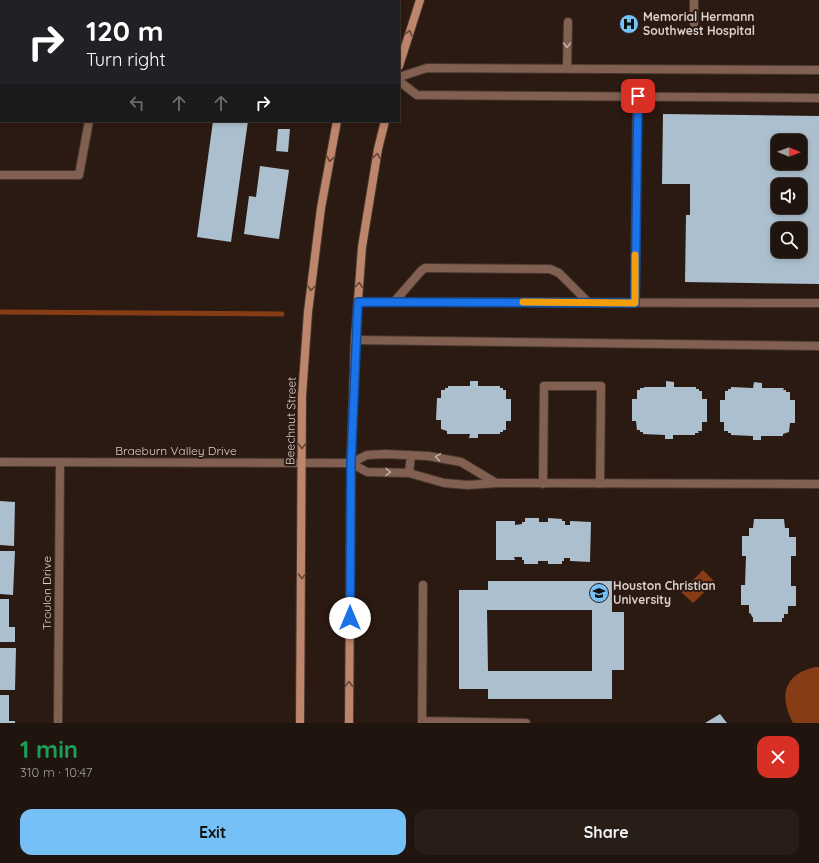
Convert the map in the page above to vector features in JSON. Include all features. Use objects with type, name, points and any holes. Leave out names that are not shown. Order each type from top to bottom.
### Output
[{"type":"main road","points":[[400,63],[420,0]]},
{"type":"main road","name":"Beechnut Street","points":[[300,723],[302,396],[308,312],[321,208],[337,122]]},
{"type":"main road","points":[[349,723],[351,463],[355,340],[362,247],[378,149],[385,122]]},
{"type":"street","points":[[694,0],[694,23]]},
{"type":"street","points":[[567,68],[568,22]]},
{"type":"street","points":[[400,77],[427,68],[819,70]]},
{"type":"street","points":[[400,82],[417,95],[819,98]]},
{"type":"street","points":[[635,303],[638,96]]},
{"type":"street","points":[[0,175],[79,175],[88,122]]},
{"type":"street","points":[[394,302],[421,271],[425,268],[429,268],[550,270],[559,273],[588,302]]},
{"type":"street","points":[[358,302],[819,303]]},
{"type":"street","points":[[355,340],[819,346]]},
{"type":"street","points":[[543,484],[544,386],[602,386],[600,484]]},
{"type":"street","points":[[351,463],[366,455],[428,456],[461,462],[497,483]]},
{"type":"street","points":[[409,473],[411,455]]},
{"type":"street","name":"Braeburn Valley Drive","points":[[0,462],[351,463]]},
{"type":"street","name":"Troulon Drive","points":[[58,723],[60,462]]},
{"type":"street","points":[[351,463],[366,472],[409,473],[444,483],[468,485],[497,483],[819,484]]},
{"type":"street","points":[[423,585],[422,722],[526,723]]},
{"type":"shaded area","points":[[703,570],[715,582],[693,603],[681,592]]},
{"type":"shaded area","points":[[815,667],[819,667],[819,723],[793,723],[786,704],[785,696],[787,688],[790,681],[796,675]]},
{"type":"building","points":[[663,114],[819,116],[819,284],[685,282],[686,215],[690,215],[690,184],[662,184]]},
{"type":"building","points":[[213,122],[248,122],[231,242],[197,237]]},
{"type":"building","points":[[278,129],[290,129],[288,152],[276,151]]},
{"type":"building","points":[[260,166],[289,170],[279,239],[244,234],[249,196],[256,197]]},
{"type":"building","points":[[470,381],[478,381],[478,386],[500,386],[503,390],[506,390],[506,399],[511,399],[511,421],[506,421],[506,430],[500,432],[500,434],[478,434],[478,438],[469,438],[470,434],[447,434],[447,431],[441,429],[441,420],[436,420],[437,398],[441,398],[441,390],[445,390],[448,386],[470,386]]},
{"type":"building","points":[[666,381],[674,382],[674,387],[696,387],[699,391],[702,391],[702,399],[707,399],[707,422],[702,422],[702,431],[698,431],[699,433],[695,433],[695,435],[673,435],[673,439],[665,439],[665,435],[643,434],[640,430],[637,430],[636,421],[632,421],[632,399],[637,399],[637,390],[644,387],[666,387]]},
{"type":"building","points":[[754,382],[762,383],[762,388],[784,388],[783,390],[786,390],[786,392],[790,392],[790,400],[795,400],[795,423],[790,423],[789,432],[783,434],[783,436],[761,436],[761,440],[753,440],[753,436],[731,435],[728,431],[724,431],[724,422],[720,422],[720,400],[725,400],[725,391],[731,389],[731,387],[753,388]]},
{"type":"building","points":[[0,501],[15,502],[14,546],[0,545]]},
{"type":"building","points":[[525,518],[539,518],[539,522],[548,522],[548,518],[562,519],[562,521],[565,521],[565,525],[570,525],[570,521],[591,522],[590,562],[570,561],[570,558],[564,558],[562,564],[548,564],[548,561],[538,561],[538,564],[524,564],[522,557],[514,557],[515,560],[496,560],[496,521],[515,521],[515,525],[525,522]]},
{"type":"building","points":[[754,519],[784,519],[785,528],[789,528],[789,537],[796,537],[796,556],[791,556],[791,586],[796,586],[796,606],[788,606],[788,614],[784,614],[782,622],[753,622],[753,617],[749,613],[749,605],[741,605],[741,585],[745,585],[746,556],[742,556],[742,536],[749,536],[749,528],[753,528]]},
{"type":"building","points":[[0,551],[15,551],[13,595],[0,594]]},
{"type":"building","points":[[488,581],[612,581],[612,612],[624,612],[624,670],[612,670],[612,699],[488,699],[488,689],[459,689],[459,590],[488,590]],"holes":[[[487,610],[592,610],[592,671],[488,671]]]},
{"type":"building","points":[[0,599],[9,599],[9,627],[15,627],[15,642],[0,642]]},
{"type":"building","points":[[0,648],[16,648],[15,690],[0,690]]},
{"type":"building","points":[[0,695],[9,695],[9,721],[15,721],[15,723],[0,723]]},
{"type":"building","points":[[720,714],[727,723],[705,723]]},
{"type":"waterway","points":[[0,312],[282,314]]},
{"type":"slow traffic","points":[[523,302],[635,303],[635,255]]},
{"type":"place","name":"Memorial Hermann Southwest Hospital","points":[[629,24]]},
{"type":"place","name":"Houston Christian University","points":[[599,593]]},
{"type":"route","points":[[350,618],[351,463],[355,340],[358,302],[635,303],[638,96]]}]
